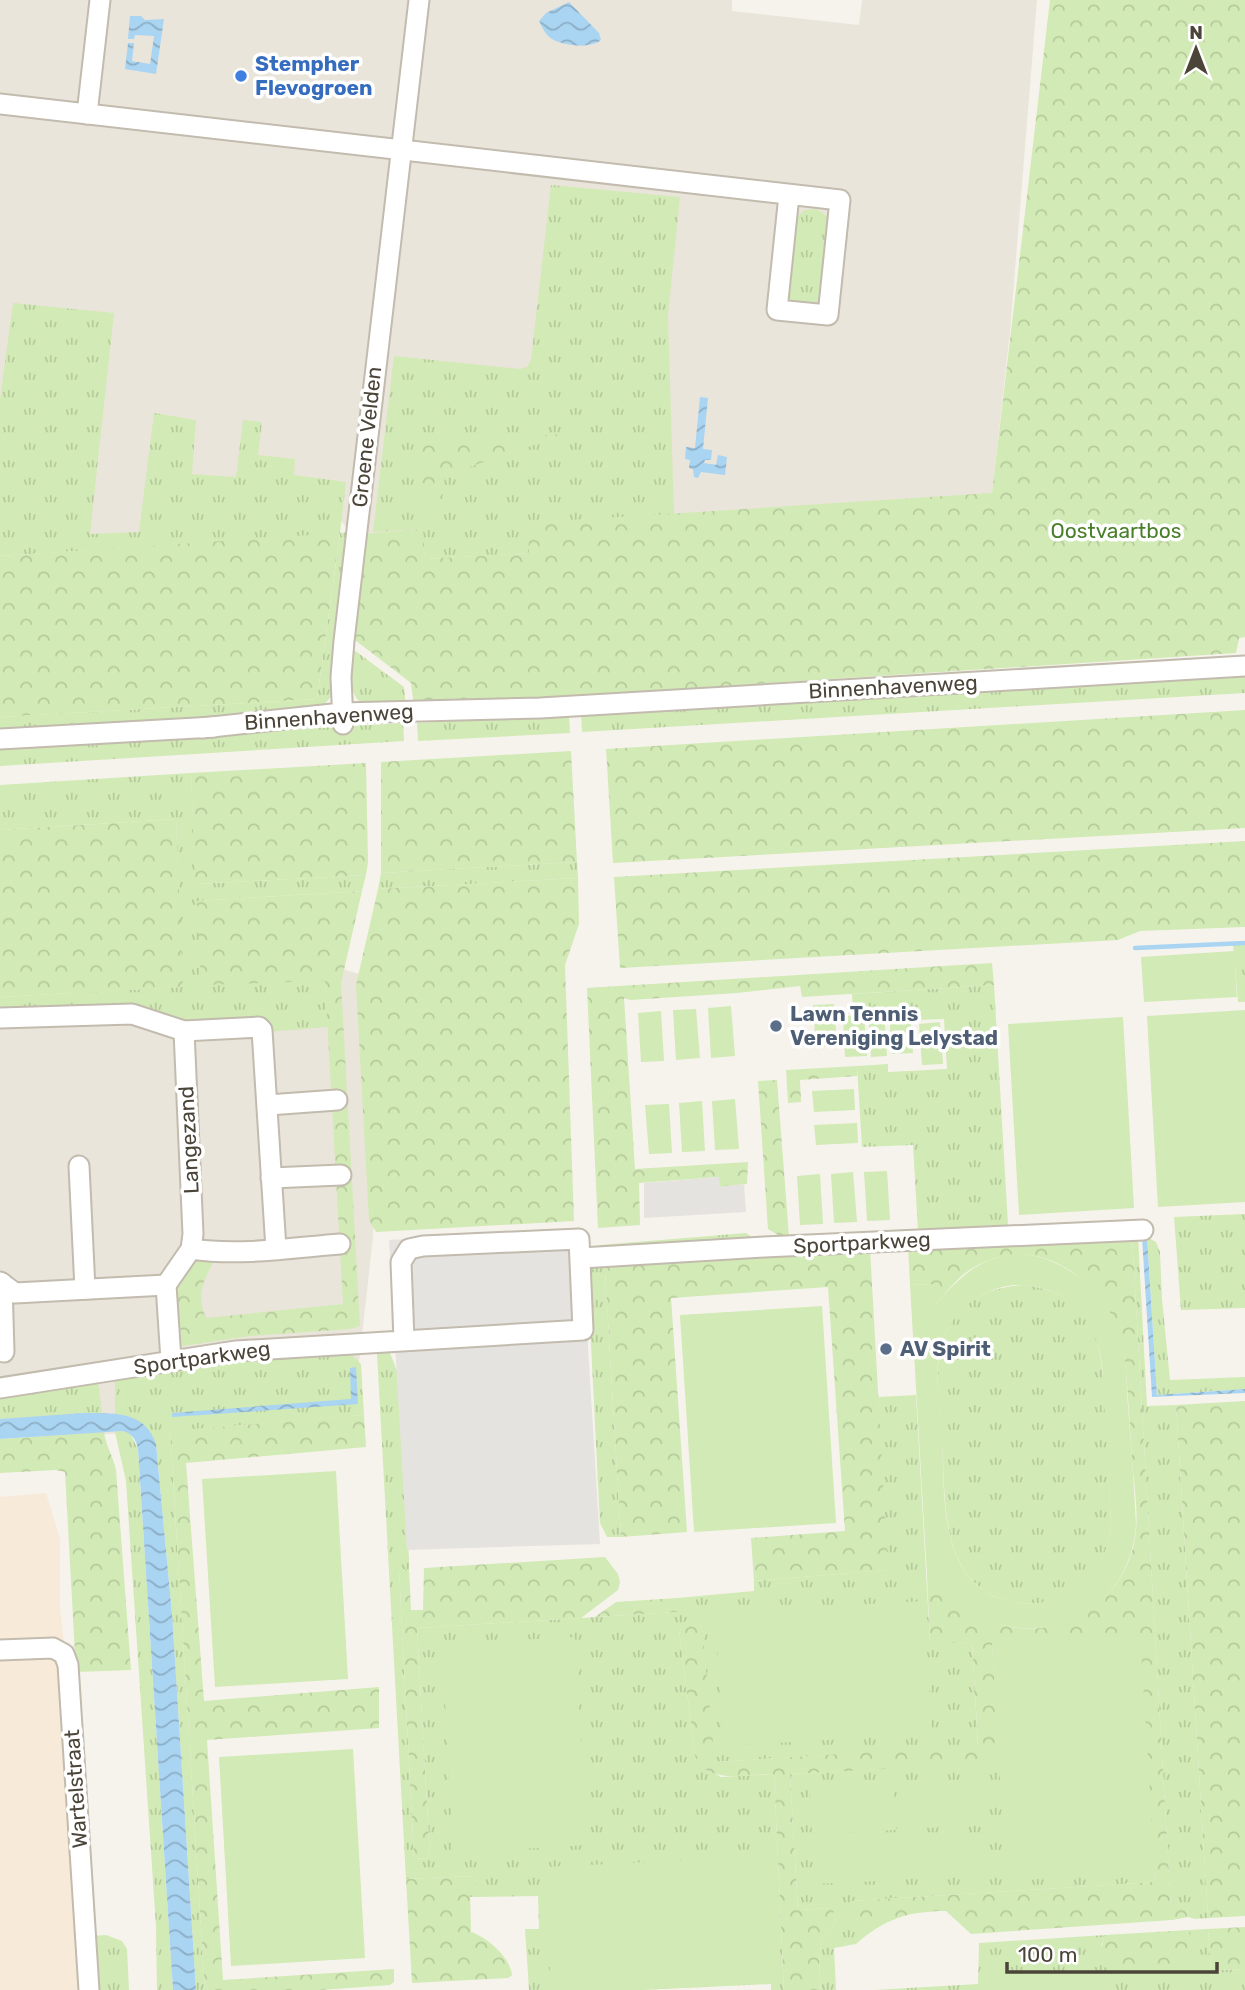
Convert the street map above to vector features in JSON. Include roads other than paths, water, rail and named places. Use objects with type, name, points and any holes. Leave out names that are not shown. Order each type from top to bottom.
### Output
[{"type":"street","points":[[87,114],[100,0]]},
{"type":"street","name":"Groene Velden","points":[[342,719],[344,641],[419,0]]},
{"type":"street","points":[[0,104],[840,200],[828,316],[777,310],[789,195]]},
{"type":"street","name":"Binnenhavenweg","points":[[0,739],[342,719],[410,721],[540,708],[1245,666]]},
{"type":"street","points":[[0,1018],[132,1014],[184,1031],[259,1027],[262,1030],[268,1105],[276,1250]]},
{"type":"street","name":"Langezand","points":[[184,1031],[193,1234],[191,1249]]},
{"type":"street","points":[[268,1105],[337,1100]]},
{"type":"street","points":[[79,1166],[85,1289]]},
{"type":"street","points":[[271,1178],[341,1175]]},
{"type":"street","name":"Sportparkweg","points":[[0,1388],[236,1351],[583,1331],[580,1258],[1143,1230]]},
{"type":"street","points":[[404,1340],[401,1262],[410,1249],[423,1246],[579,1239],[580,1258]]},
{"type":"street","points":[[171,1360],[166,1285],[191,1249],[212,1252],[276,1250],[340,1244]]},
{"type":"street","points":[[1,1283],[15,1293],[166,1285]]},
{"type":"street","points":[[1,1283],[4,1352]]},
{"type":"street","name":"Wartelstraat","points":[[0,1650],[54,1648],[64,1654],[68,1665],[89,1990]]},
{"type":"water","points":[[569,2],[599,33],[601,40],[590,45],[577,46],[548,36],[539,21],[546,13]]},
{"type":"water","points":[[130,16],[141,16],[145,20],[164,19],[156,74],[125,69],[128,43],[134,43],[132,61],[150,64],[154,36],[135,35],[134,39],[128,39]]},
{"type":"water","points":[[700,397],[708,398],[703,449],[712,450],[711,460],[705,460],[704,463],[716,465],[718,455],[727,457],[725,475],[701,472],[698,478],[694,477],[693,469],[689,468],[690,460],[685,459],[686,447],[695,448]]},
{"type":"water","points":[[1142,1237],[1147,1237],[1157,1395],[1245,1389],[1245,1393],[1152,1397]]},
{"type":"water","points":[[356,1367],[358,1404],[172,1417],[172,1413],[351,1399],[350,1368]]},
{"type":"water","points":[[83,1413],[116,1414],[136,1419],[151,1433],[156,1444],[172,1614],[196,1990],[173,1990],[136,1443],[132,1436],[123,1431],[0,1439],[0,1419]]},
{"type":"waterway","points":[[1135,948],[1245,943]]},
{"type":"place","name":"Stempher Flevogroen","points":[[241,76]]},
{"type":"place","name":"Lawn Tennis Vereniging Lelystad","points":[[776,1026]]},
{"type":"place","name":"AV Spirit","points":[[886,1349]]},
{"type":"park label","name":"Oostvaartbos","points":[[1116,531]]}]
